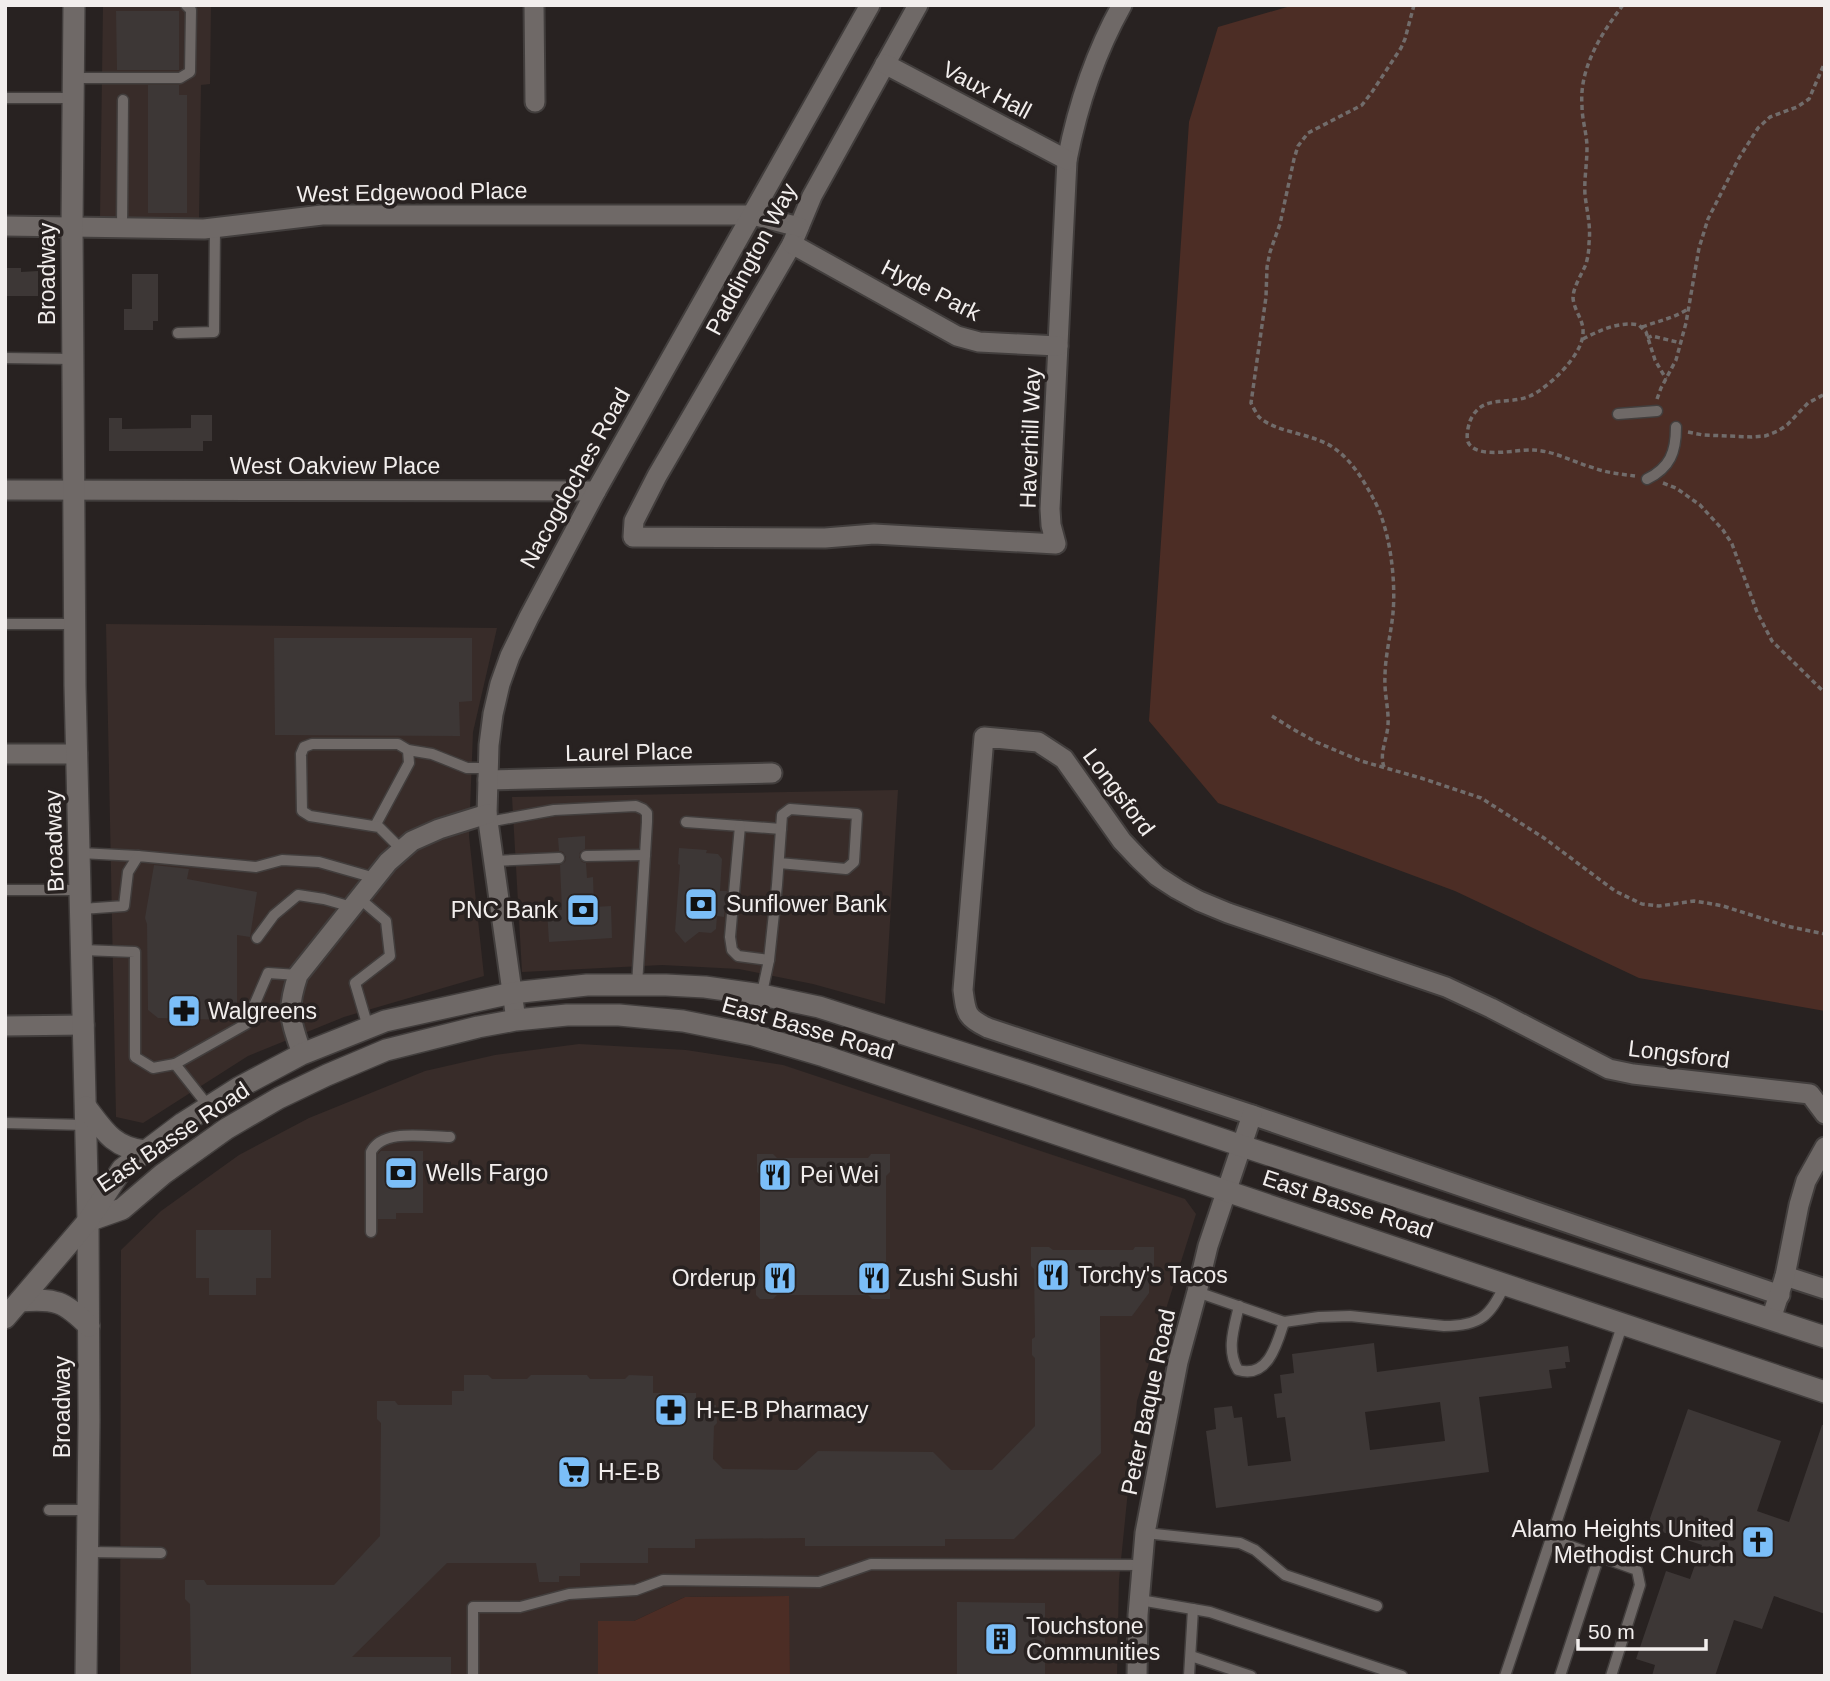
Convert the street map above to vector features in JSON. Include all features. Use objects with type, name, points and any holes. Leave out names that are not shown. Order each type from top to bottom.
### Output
[{"type":"main road","name":"Broadway","points":[[74,5],[72,226],[75,624],[89,1326],[86,1676]]},
{"type":"main road","name":"East Basse Road","points":[[88,1221],[122,1169],[183,1123],[238,1088],[302,1054],[368,1027],[435,1008],[512,993],[587,985],[705,987],[819,1007],[1825,1337]]},
{"type":"main road","name":"East Basse Road","points":[[88,1221],[122,1209],[163,1174],[226,1129],[279,1098],[386,1050],[478,1027],[567,1015],[619,1015],[683,1021],[753,1035],[836,1060],[1825,1392]]},
{"type":"main road","points":[[86,1116],[120,1145],[145,1151]]},
{"type":"main road","points":[[5,1318],[88,1221]]},
{"type":"main road","points":[[20,1301],[57,1301],[73,1310],[89,1326]]},
{"type":"street","points":[[534,5],[535,102]]},
{"type":"street","name":"Nacogdoches Road","points":[[516,1020],[487,818],[493,714],[500,684],[510,656],[596,491],[870,5]]},
{"type":"street","name":"Paddington Way","points":[[633,537],[634,521],[657,475],[796,235],[812,196],[918,5]]},
{"type":"street","name":"Haverhill Way","points":[[633,537],[825,538],[874,534],[1056,544],[1050,509],[1067,160],[1076,117],[1091,70],[1122,5]]},
{"type":"street","name":"Vaux Hall","points":[[885,64],[1067,160]]},
{"type":"street","name":"West Edgewood Place","points":[[5,226],[204,229],[323,215],[752,215]]},
{"type":"street","name":"Hyde Park","points":[[752,215],[796,235],[957,336],[979,342],[1058,346]]},
{"type":"street","name":"West Oakview Place","points":[[5,489],[596,491]]},
{"type":"street","name":"Longsford","points":[[1780,1296],[976,1023],[965,1010],[962,990],[984,737],[1038,742],[1064,759],[1122,841],[1139,859],[1167,883],[1199,901],[1446,986],[1609,1069],[1810,1094],[1825,1114]]},
{"type":"street","points":[[5,754],[77,754]]},
{"type":"street","name":"Laurel Place","points":[[488,774],[772,773]]},
{"type":"street","points":[[302,1054],[291,1022],[291,998],[298,975],[401,849],[439,829],[487,818]]},
{"type":"street","points":[[5,1026],[84,1026]]},
{"type":"street","points":[[1242,1146],[1252,1115]]},
{"type":"street","name":"Peter Baque Road","points":[[1137,1676],[1145,1533],[1178,1362],[1208,1246],[1242,1146]]},
{"type":"street","points":[[1771,1319],[1780,1296],[1806,1181],[1825,1147]]},
{"type":"street","points":[[1785,1276],[1825,1289]]},
{"type":"lane","points":[[5,98],[73,88],[180,78],[190,72],[191,10],[186,5]]},
{"type":"lane","points":[[122,227],[123,100]]},
{"type":"lane","points":[[178,333],[214,332],[215,227]]},
{"type":"lane","points":[[5,358],[73,359]]},
{"type":"lane","points":[[1618,414],[1657,411]]},
{"type":"lane","points":[[1647,479],[1669,463],[1675,448],[1676,427]]},
{"type":"lane","points":[[5,624],[75,624]]},
{"type":"lane","points":[[401,849],[379,827],[310,816],[302,811],[301,754],[304,747],[312,744],[398,744],[408,750],[432,754],[488,774]]},
{"type":"lane","points":[[375,826],[409,763],[408,750]]},
{"type":"lane","points":[[487,818],[554,810],[636,806],[647,813],[637,985]]},
{"type":"lane","points":[[753,1035],[769,960],[782,815],[790,808],[857,814],[854,863],[846,869],[779,863]]},
{"type":"lane","points":[[686,822],[781,829]]},
{"type":"lane","points":[[740,826],[730,937],[732,950],[737,957],[769,960]]},
{"type":"lane","points":[[80,853],[256,867],[282,860],[320,863],[375,878]]},
{"type":"lane","points":[[586,856],[645,855]]},
{"type":"lane","points":[[5,890],[124,906],[128,872],[138,856]]},
{"type":"lane","points":[[494,861],[559,858]]},
{"type":"lane","points":[[257,938],[274,915],[298,895],[356,903],[386,921],[390,957],[355,983],[368,1027]]},
{"type":"lane","points":[[83,950],[135,952],[135,1057],[153,1068],[175,1064],[246,1024],[268,973],[298,975]]},
{"type":"lane","points":[[175,1064],[209,1107]]},
{"type":"lane","points":[[5,1124],[86,1116]]},
{"type":"lane","points":[[371,1232],[371,1152],[374,1146],[395,1136],[450,1137]]},
{"type":"lane","points":[[1198,1292],[1284,1322],[1350,1316],[1458,1326],[1482,1320],[1491,1311],[1505,1283]]},
{"type":"lane","points":[[1239,1306],[1231,1341],[1232,1360],[1238,1370],[1248,1373],[1258,1369],[1271,1356],[1284,1322]]},
{"type":"lane","points":[[1505,1676],[1623,1323]]},
{"type":"lane","points":[[49,1510],[88,1510]]},
{"type":"lane","points":[[1145,1533],[1240,1543],[1255,1550],[1285,1575],[1377,1606]]},
{"type":"lane","points":[[1551,1539],[1637,1570],[1640,1585],[1611,1676]]},
{"type":"lane","points":[[88,1552],[161,1553]]},
{"type":"lane","points":[[1560,1676],[1599,1556]]},
{"type":"lane","points":[[472,1676],[473,1608],[520,1607],[569,1594],[636,1590],[663,1580],[820,1582],[871,1564],[1143,1565]]},
{"type":"lane","points":[[1140,1600],[1210,1612],[1402,1676]]},
{"type":"lane","points":[[1189,1676],[1193,1609]]},
{"type":"lane","points":[[1191,1656],[1251,1676]]},
{"type":"path","points":[[1384,767],[1381,759],[1388,725],[1385,677],[1394,587],[1386,534],[1378,509],[1361,478],[1342,454],[1320,441],[1272,425],[1259,416],[1251,403],[1266,297],[1269,251],[1280,224],[1298,146],[1308,133],[1362,105],[1401,48],[1414,5]]},
{"type":"path","points":[[1623,5],[1597,43],[1583,85],[1581,103],[1587,147],[1584,179],[1590,235],[1587,260],[1573,297],[1581,320],[1583,339],[1564,368],[1541,389],[1528,397],[1486,404],[1478,408],[1468,428],[1467,440],[1472,447],[1481,451],[1544,451],[1595,469],[1662,483],[1689,496],[1718,523],[1732,544],[1768,634],[1782,652],[1825,693]]},
{"type":"path","points":[[1657,411],[1657,398],[1676,360],[1681,343],[1702,233],[1708,219],[1758,128],[1770,117],[1797,107],[1809,99],[1825,62]]},
{"type":"path","points":[[1642,327],[1689,309]]},
{"type":"path","points":[[1583,339],[1605,328],[1635,324],[1642,327],[1666,379]]},
{"type":"path","points":[[1647,338],[1652,336],[1681,343]]},
{"type":"path","points":[[1676,427],[1703,435],[1765,436],[1787,425],[1808,403],[1825,394]]},
{"type":"path","points":[[1272,716],[1291,729],[1362,761],[1481,798],[1554,845],[1615,891],[1642,904],[1659,906],[1707,902],[1786,926],[1825,934]]},
{"type":"shaded area","points":[[103,5],[211,5],[210,84],[201,85],[199,219],[100,218]]},
{"type":"shaded area","points":[[1294,5],[1825,5],[1825,1011],[1639,978],[1455,891],[1218,803],[1149,721],[1189,122],[1218,27]]},
{"type":"shaded area","points":[[106,624],[497,628],[473,732],[469,836],[484,976],[344,1017],[248,1056],[143,1123],[116,1117]]},
{"type":"shaded area","points":[[898,790],[885,1004],[813,984],[739,969],[662,965],[522,972],[512,797]]},
{"type":"shaded area","points":[[579,1044],[686,1050],[783,1065],[1185,1199],[1196,1214],[1137,1401],[1119,1580],[1117,1676],[790,1676],[788,1596],[685,1597],[634,1621],[598,1621],[598,1676],[120,1676],[121,1250],[161,1211],[239,1155],[309,1118],[425,1071],[495,1055]]},
{"type":"shaded area","points":[[789,1596],[790,1676],[598,1676],[598,1621],[634,1621],[685,1597]]},
{"type":"building","points":[[116,11],[179,11],[179,70],[117,70]]},
{"type":"building","points":[[148,85],[179,85],[179,95],[187,95],[187,213],[148,213]]},
{"type":"building","points":[[5,268],[21,268],[21,272],[38,271],[38,296],[5,296]]},
{"type":"building","points":[[132,274],[158,274],[158,321],[153,321],[153,330],[124,330],[124,309],[132,309]]},
{"type":"building","points":[[191,415],[212,415],[212,441],[203,441],[203,451],[109,451],[109,418],[122,418],[122,429],[191,428]]},
{"type":"building","points":[[274,638],[472,638],[472,701],[459,702],[460,736],[275,735]]},
{"type":"building","name":"PNC Bank","points":[[585,836],[585,849],[580,852],[579,857],[586,863],[587,878],[593,877],[594,907],[611,906],[612,938],[549,942],[547,910],[562,910],[560,865],[565,862],[566,857],[559,851],[558,838]]},
{"type":"building","name":"Sunflower Bank","points":[[679,848],[707,850],[706,853],[718,854],[722,859],[720,891],[727,891],[724,917],[717,916],[716,929],[711,933],[699,932],[685,943],[675,931]]},
{"type":"building","name":"Walgreens","points":[[154,865],[189,869],[187,879],[257,892],[250,937],[237,935],[237,1012],[228,1020],[158,1018],[148,1010],[145,918]]},
{"type":"building","name":"Wells Fargo","points":[[381,1151],[423,1151],[423,1213],[396,1213],[396,1219],[378,1219],[378,1154]]},
{"type":"building","points":[[757,1154],[773,1154],[777,1158],[868,1158],[871,1154],[890,1154],[890,1172],[886,1176],[886,1278],[890,1282],[890,1299],[872,1299],[868,1295],[777,1295],[773,1299],[760,1299],[756,1295],[756,1281],[760,1278],[760,1175],[757,1172]]},
{"type":"building","points":[[196,1230],[271,1230],[271,1278],[256,1278],[256,1295],[209,1295],[209,1278],[196,1278]]},
{"type":"building","points":[[1031,1247],[1049,1247],[1053,1250],[1133,1250],[1135,1247],[1154,1247],[1154,1266],[1149,1271],[1149,1293],[1132,1316],[1100,1316],[1101,1453],[1014,1539],[945,1539],[945,1546],[805,1546],[805,1538],[695,1539],[695,1548],[648,1548],[648,1563],[580,1563],[580,1576],[559,1576],[559,1582],[539,1582],[536,1563],[447,1563],[352,1657],[451,1657],[451,1676],[191,1676],[190,1604],[185,1599],[185,1580],[204,1580],[207,1585],[334,1585],[380,1536],[381,1423],[377,1419],[377,1401],[395,1401],[398,1405],[452,1405],[452,1391],[464,1391],[464,1375],[488,1375],[492,1379],[527,1379],[531,1375],[587,1375],[590,1379],[625,1379],[629,1375],[653,1376],[653,1393],[696,1393],[696,1405],[716,1405],[713,1459],[723,1469],[797,1470],[818,1451],[933,1452],[951,1470],[992,1470],[1035,1426],[1035,1358],[1032,1355],[1032,1339],[1035,1337],[1034,1269],[1031,1266]]},
{"type":"building","points":[[1374,1343],[1377,1372],[1568,1346],[1570,1362],[1565,1362],[1566,1368],[1549,1370],[1552,1388],[1479,1397],[1489,1472],[1216,1508],[1206,1431],[1216,1429],[1214,1408],[1232,1406],[1234,1418],[1242,1417],[1248,1466],[1291,1461],[1285,1417],[1277,1418],[1274,1394],[1282,1393],[1280,1375],[1294,1373],[1292,1354]],"holes":[[[1440,1402],[1445,1441],[1370,1450],[1365,1412]]]},
{"type":"building","name":"Alamo Heights United Methodist Church","points":[[1688,1409],[1781,1441],[1757,1511],[1789,1522],[1822,1425],[1825,1425],[1825,1614],[1774,1596],[1762,1629],[1734,1620],[1715,1676],[1652,1676],[1655,1665],[1636,1659],[1666,1571],[1690,1579],[1702,1545],[1647,1527]]},
{"type":"building","name":"Touchstone Communities","points":[[957,1602],[1045,1603],[1045,1676],[957,1676]]},
{"type":"place","name":"Sunflower Bank","points":[[701,904]]},
{"type":"place","name":"PNC Bank","points":[[583,910]]},
{"type":"place","name":"Walgreens","points":[[184,1011]]},
{"type":"place","name":"Wells Fargo","points":[[401,1173]]},
{"type":"place","name":"Pei Wei","points":[[775,1175]]},
{"type":"place","name":"Torchy's Tacos","points":[[1053,1275]]},
{"type":"place","name":"Orderup","points":[[780,1278]]},
{"type":"place","name":"Zushi Sushi","points":[[874,1278]]},
{"type":"place","name":"H-E-B Pharmacy","points":[[671,1410]]},
{"type":"place","name":"H-E-B","points":[[574,1472]]},
{"type":"place","name":"Alamo Heights United Methodist Church","points":[[1758,1542]]},
{"type":"place","name":"Touchstone Communities","points":[[1001,1639]]}]
